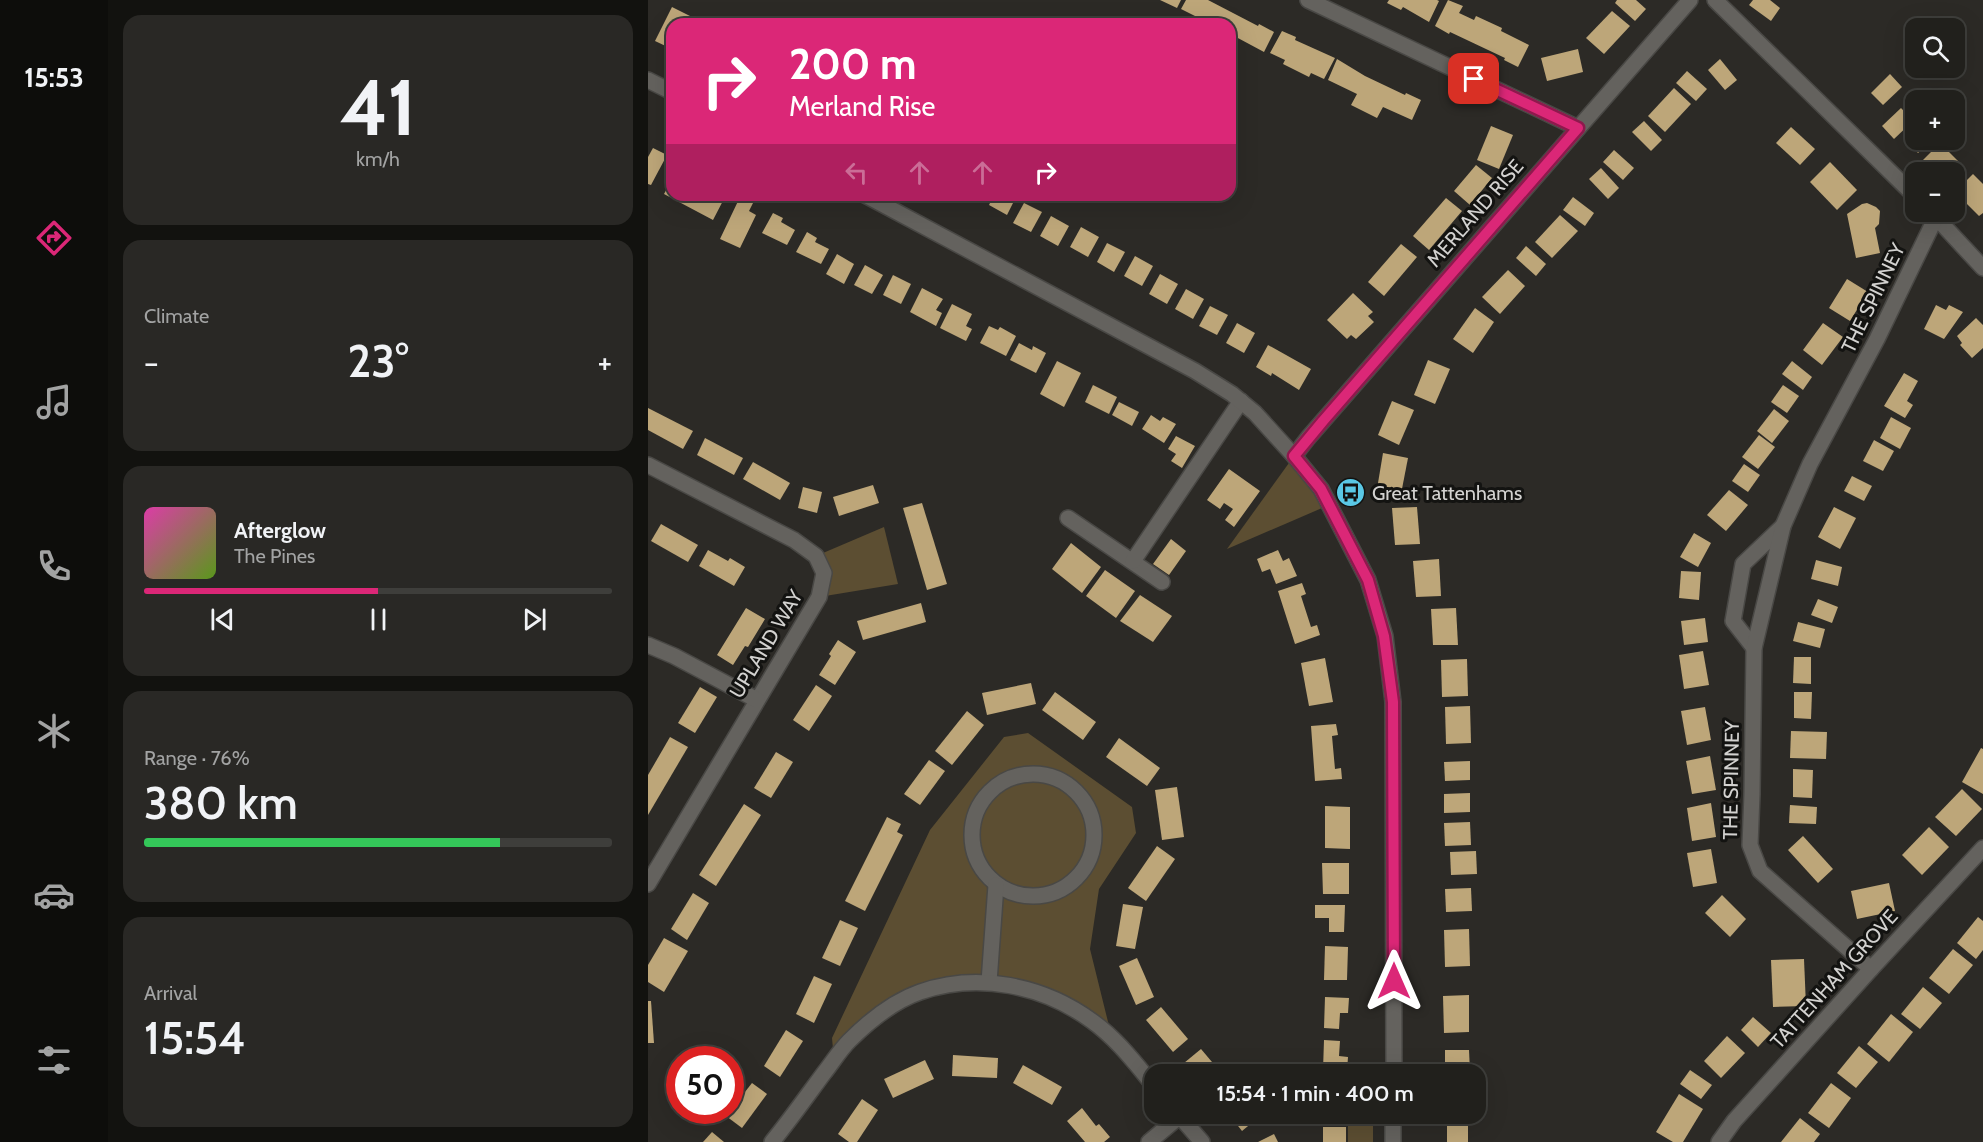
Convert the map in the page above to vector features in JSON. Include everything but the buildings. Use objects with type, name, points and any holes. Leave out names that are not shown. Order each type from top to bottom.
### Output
[{"type":"street","points":[[1308,0],[1578,128]]},
{"type":"street","name":"MERLAND RISE","points":[[1294,456],[1690,0]]},
{"type":"street","points":[[1715,0],[1905,185]]},
{"type":"street","points":[[648,80],[666,89]]},
{"type":"street","points":[[876,201],[1196,371],[1255,412],[1321,489],[1368,580],[1384,636],[1393,702],[1394,1064]]},
{"type":"street","name":"THE SPINNEY","points":[[1870,969],[1760,871],[1750,846],[1754,648],[1783,526],[1810,464],[1877,339],[1929,222]]},
{"type":"street","points":[[1940,222],[1983,268]]},
{"type":"street","points":[[1133,561],[1241,401]]},
{"type":"street","name":"UPLAND WAY","points":[[648,465],[794,540],[816,556],[824,573],[819,597],[648,884]]},
{"type":"street","points":[[1068,518],[1162,582]]},
{"type":"street","name":"THE SPINNEY","points":[[1754,648],[1733,621],[1743,564],[1783,526]]},
{"type":"street","points":[[648,645],[674,656],[757,700]]},
{"type":"street","points":[[989,982],[996,885],[982,869],[973,850],[972,829],[978,809],[990,792],[1007,780],[1027,774],[1047,776],[1068,785],[1080,796],[1090,813],[1094,833],[1092,852],[1083,870],[1070,884],[1052,893],[1033,897],[1013,893],[996,885]]},
{"type":"street","name":"TATTENHAM GROVE","points":[[1719,1142],[1734,1121],[1870,969],[1983,848]]},
{"type":"street","points":[[772,1142],[848,1042],[870,1022],[893,1006],[918,993],[944,986],[968,982],[989,982],[1017,987],[1064,1003],[1092,1020],[1112,1038],[1144,1074]]},
{"type":"street","points":[[1149,1142],[1168,1124]]},
{"type":"street","points":[[1187,1124],[1202,1142]]},
{"type":"street","points":[[1393,1124],[1393,1142]]},
{"type":"shaded area","points":[[1294,456],[1329,505],[1227,549]]},
{"type":"shaded area","points":[[884,527],[898,584],[819,597],[816,556]]},
{"type":"shaded area","points":[[1028,733],[1132,807],[1136,833],[1099,889],[1090,949],[1112,1038],[1017,987],[918,993],[834,1060],[832,1038],[930,830],[1004,737]]},
{"type":"shaded area","points":[[1348,1124],[1373,1124],[1373,1142],[1348,1142]]},
{"type":"place","name":"Great Tattenhams","points":[[1351,493]]},
{"type":"route","points":[[1394,981],[1393,702],[1384,636],[1368,580],[1321,489],[1294,456],[1578,128],[1474,79]]}]
